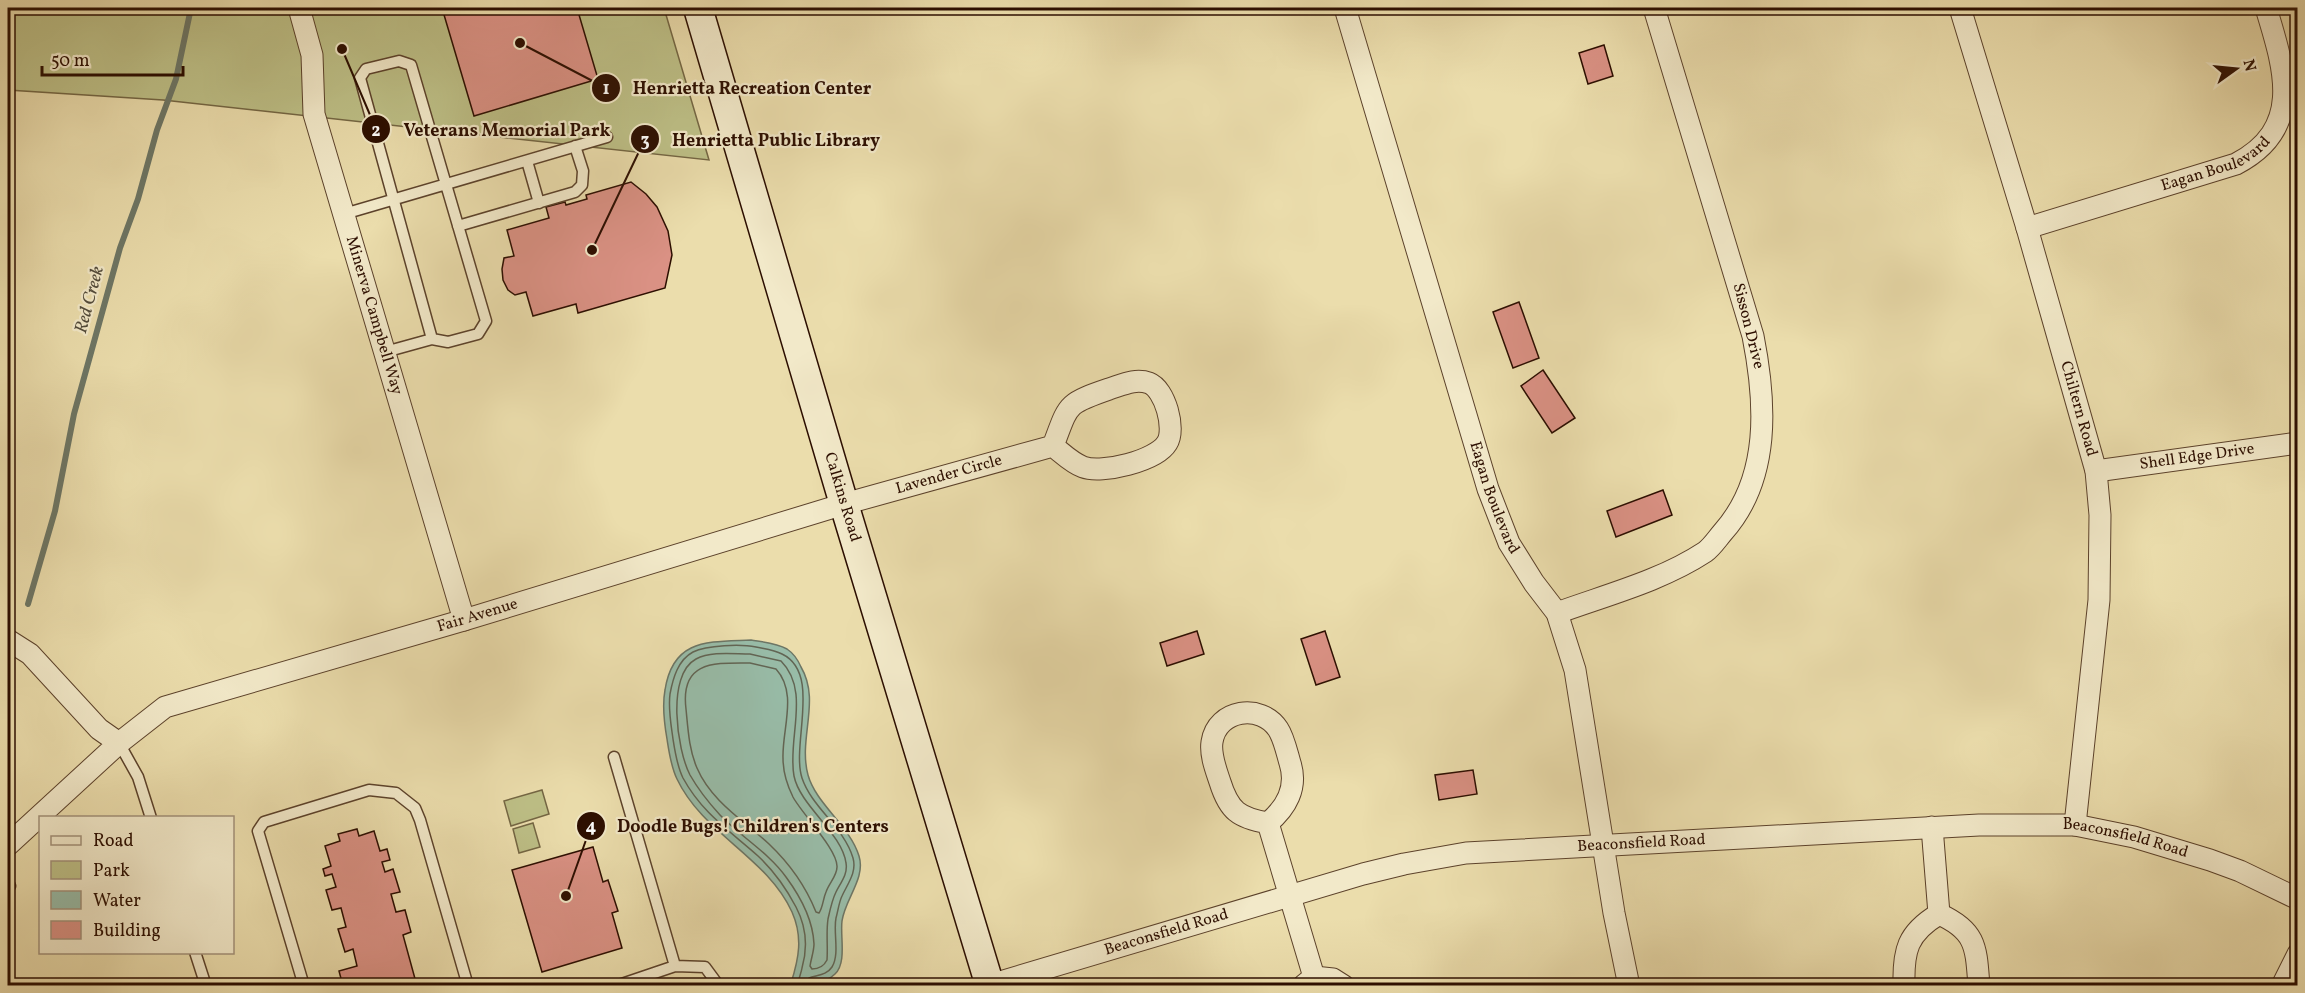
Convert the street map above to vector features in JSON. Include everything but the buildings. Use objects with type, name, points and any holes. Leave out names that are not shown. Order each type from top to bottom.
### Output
[{"type":"main road","name":"Calkins Road","points":[[698,8],[844,504],[990,985]]},
{"type":"street","name":"Minerva Campbell Way","points":[[299,8],[312,55],[314,114],[464,620]]},
{"type":"street","name":"Eagan Boulevard","points":[[1345,8],[1488,489],[1509,543],[1534,583],[1557,613],[1575,670],[1614,913],[1629,986]]},
{"type":"street","name":"Sisson Drive","points":[[1557,613],[1676,569],[1707,551],[1733,521],[1749,489],[1760,453],[1762,405],[1760,375],[1753,336],[1654,8]]},
{"type":"street","name":"Chiltern Road","points":[[1960,8],[2027,228],[2096,471],[2100,515],[2099,600],[2075,825]]},
{"type":"street","name":"Eagan Boulevard","points":[[2027,228],[2236,164],[2263,146],[2279,122],[2285,88],[2284,67],[2266,8]]},
{"type":"street","points":[[1136,380],[1150,383],[1160,390],[1172,428],[1169,441],[1161,451],[1148,459],[1100,470],[1083,467],[1053,446],[1068,408],[1079,399],[1136,380]]},
{"type":"street","name":"Shell Edge Drive","points":[[2096,471],[2298,443]]},
{"type":"street","name":"Lavender Circle","points":[[844,504],[1053,446]]},
{"type":"street","name":"Fair Avenue","points":[[40,816],[119,743],[165,707],[464,620],[844,504]]},
{"type":"street","points":[[8,640],[30,654],[99,729],[119,743]]},
{"type":"street","points":[[1248,711],[1261,714],[1280,730],[1293,771],[1289,799],[1281,812],[1268,823],[1247,820],[1226,801],[1212,756],[1212,742],[1216,730],[1223,721],[1248,711]]},
{"type":"street","name":"Fair Avenue","points":[[8,845],[39,817]]},
{"type":"street","points":[[1268,823],[1290,896],[1309,981],[1333,979],[1344,986]]},
{"type":"street","name":"Beaconsfield Road","points":[[990,985],[1404,864],[1466,853],[1932,827],[2075,825],[2134,837],[2210,860],[2298,898]]},
{"type":"street","points":[[1932,827],[1939,914]]},
{"type":"street","points":[[1904,986],[1903,961],[1907,946],[1926,922],[1939,914]]},
{"type":"street","points":[[1939,914],[1962,927],[1971,939],[1976,950],[1978,986]]},
{"type":"street","points":[[2282,986],[2298,954]]},
{"type":"lane","points":[[385,352],[432,339],[448,342],[478,334],[486,321],[411,65],[399,61],[366,69],[360,78],[432,339]]},
{"type":"lane","points":[[344,214],[607,137]]},
{"type":"lane","points":[[458,226],[575,192],[582,185],[583,171],[575,146]]},
{"type":"lane","points":[[527,161],[539,203]]},
{"type":"lane","points":[[119,743],[138,777],[150,816]]},
{"type":"lane","points":[[614,757],[675,966]]},
{"type":"lane","points":[[304,986],[258,831],[264,822],[369,790],[396,793],[415,808],[468,986]]},
{"type":"lane","points":[[196,954],[206,986]]},
{"type":"lane","points":[[616,986],[675,966],[705,967],[719,986]]},
{"type":"green space","points":[[8,8],[664,8],[709,160],[163,100],[8,90]]},
{"type":"green space","points":[[542,790],[549,814],[511,826],[504,801]]},
{"type":"green space","points":[[533,823],[540,847],[519,853],[513,829]]},
{"type":"water","points":[[751,640],[787,649],[800,664],[807,680],[809,693],[806,747],[808,775],[818,796],[855,845],[859,856],[860,872],[842,921],[841,963],[831,978],[820,982],[791,983],[799,948],[798,930],[792,912],[781,893],[767,876],[718,831],[688,798],[677,779],[670,759],[664,720],[664,702],[669,673],[676,661],[695,646],[721,641]]},
{"type":"waterway","name":"Red Creek","points":[[28,604],[55,511],[74,414],[120,248],[138,199],[157,130],[176,79],[191,8]]},
{"type":"place","name":"Henrietta Recreation Center","points":[[520,43]]},
{"type":"place","name":"Veterans Memorial Park","points":[[342,49]]},
{"type":"place","name":"Henrietta Public Library","points":[[592,250]]},
{"type":"place","name":"Doodle Bugs! Children's Centers","points":[[566,896]]}]
